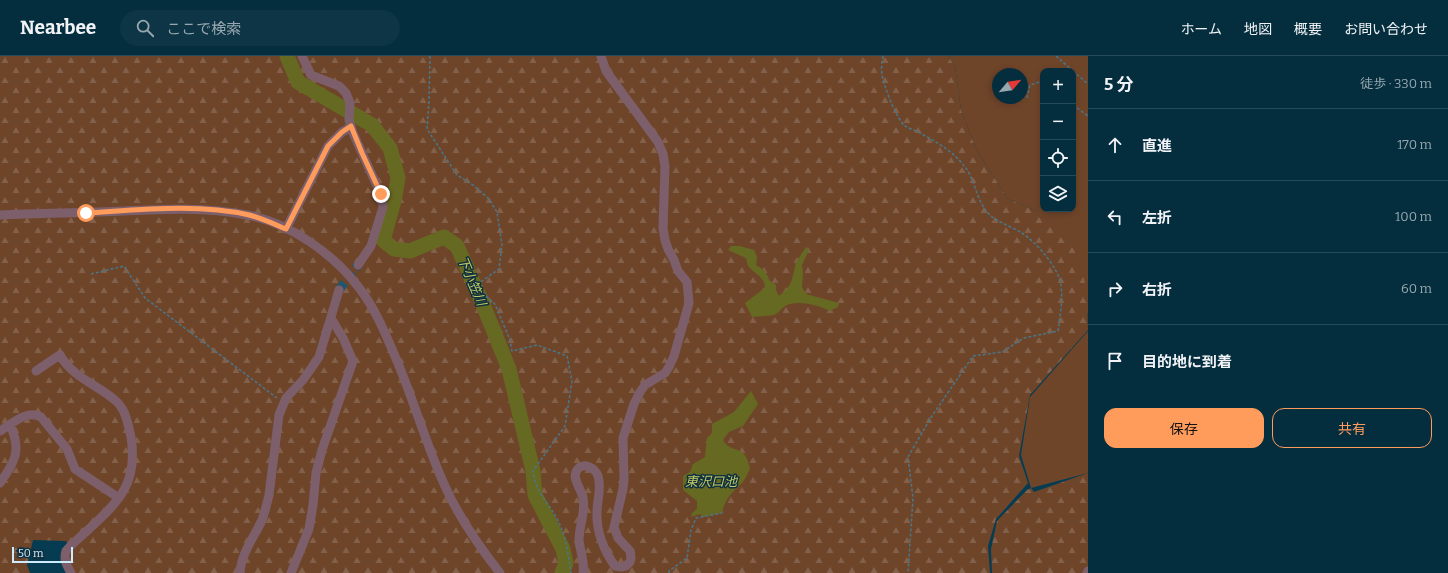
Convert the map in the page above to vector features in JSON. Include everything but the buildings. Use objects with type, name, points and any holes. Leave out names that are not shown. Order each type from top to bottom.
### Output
[{"type":"street","points":[[302,56],[311,75],[339,86],[346,93],[350,103],[351,126],[381,194],[383,207],[371,246],[358,265]]},
{"type":"street","points":[[583,573],[584,568],[579,540],[584,500],[575,476],[576,471],[578,468],[588,466],[593,468],[596,472],[599,486],[596,513],[601,539],[605,550],[615,566],[626,566],[630,562],[630,551],[618,538],[614,527],[624,484],[623,438],[631,411],[640,392],[645,385],[665,373],[669,367],[674,356],[689,303],[687,282],[678,271],[668,249],[663,228],[665,167],[663,154],[658,142],[606,71],[601,56]]},
{"type":"street","points":[[286,229],[328,146],[342,132],[351,126]]},
{"type":"street","points":[[0,215],[174,209],[213,210],[249,215],[303,237],[324,252],[342,267],[360,289],[374,311],[397,362],[444,483],[459,515],[500,573]]},
{"type":"street","points":[[240,573],[245,553],[266,508],[279,415],[286,398],[320,357],[339,290]]},
{"type":"street","points":[[292,573],[309,529],[316,472],[322,450],[353,361],[343,338],[331,318]]},
{"type":"street","points":[[36,371],[60,355],[73,372],[108,393],[119,403],[128,421],[133,468],[129,482],[119,498],[66,552],[64,556],[65,562],[71,573]]},
{"type":"street","points":[[0,431],[24,416],[30,414],[41,417],[67,449],[75,469],[119,498]]},
{"type":"street","points":[[0,483],[14,464],[16,435],[10,425]]},
{"type":"path","points":[[430,56],[427,129],[458,175],[488,199],[496,212],[502,245],[499,270],[475,286],[495,304],[510,340],[512,351],[537,345],[567,356],[572,381],[565,426],[533,470],[535,484],[556,517],[566,540],[571,573]]},
{"type":"path","points":[[883,56],[882,75],[887,93],[901,122],[905,126],[921,133],[952,153],[966,168],[979,199],[987,212],[992,217],[1023,234],[1035,245],[1057,273],[1061,284],[1062,304],[1058,331],[1024,338],[1002,352],[973,356],[930,419],[908,457],[913,498],[908,573]]},
{"type":"path","points":[[1056,56],[1070,68]]},
{"type":"path","points":[[1076,74],[1088,84]]},
{"type":"path","points":[[1028,98],[1030,85],[1040,82]]},
{"type":"path","points":[[1076,107],[1088,116]]},
{"type":"path","points":[[91,274],[124,266],[145,298],[284,403]]},
{"type":"path","points":[[668,573],[687,558],[690,530],[696,518],[722,513]]},
{"type":"green space","points":[[0,56],[948,56],[955,66],[961,110],[976,149],[1008,199],[1037,211],[1077,252],[1087,290],[1088,330],[1030,395],[1019,456],[1028,483],[996,519],[988,546],[990,573],[74,573],[64,556],[69,547],[66,541],[33,540],[27,565],[30,573],[0,573]]},
{"type":"green space","points":[[948,56],[1088,56],[1088,314],[1037,211],[1008,199],[976,149],[961,110],[955,66]]},
{"type":"green space","points":[[1088,331],[1088,473],[1031,488],[1021,455],[1030,397]]},
{"type":"green space","points":[[1088,473],[1088,573],[992,573],[991,549],[997,521],[1027,490],[1031,488],[1034,492]]},
{"type":"water","points":[[731,246],[740,246],[754,250],[757,257],[756,265],[765,271],[770,281],[776,285],[776,290],[779,296],[790,285],[796,262],[806,247],[809,250],[802,265],[802,287],[806,294],[839,303],[838,307],[830,311],[809,304],[798,303],[785,306],[774,315],[752,317],[745,303],[765,288],[765,284],[762,279],[748,266],[746,258],[728,250]]},
{"type":"water","name":"東沢口池","points":[[751,391],[758,404],[743,426],[729,432],[723,440],[730,447],[745,455],[750,469],[743,482],[727,500],[722,513],[703,517],[700,514],[691,517],[692,513],[697,509],[697,501],[683,490],[683,476],[690,472],[693,464],[705,457],[707,438],[712,433],[712,424],[734,412]]},
{"type":"waterway","name":"下小笠川","points":[[287,56],[298,82],[372,125],[390,148],[398,178],[394,201],[383,240],[394,249],[410,251],[444,237],[457,246],[482,302],[509,369],[533,471],[535,495],[563,549],[566,563],[562,573]]},
{"type":"tunnel","points":[[339,290],[358,265]]},
{"type":"route","points":[[86,213],[174,209],[213,210],[249,215],[286,229],[328,146],[342,132],[351,126],[381,194]]}]
